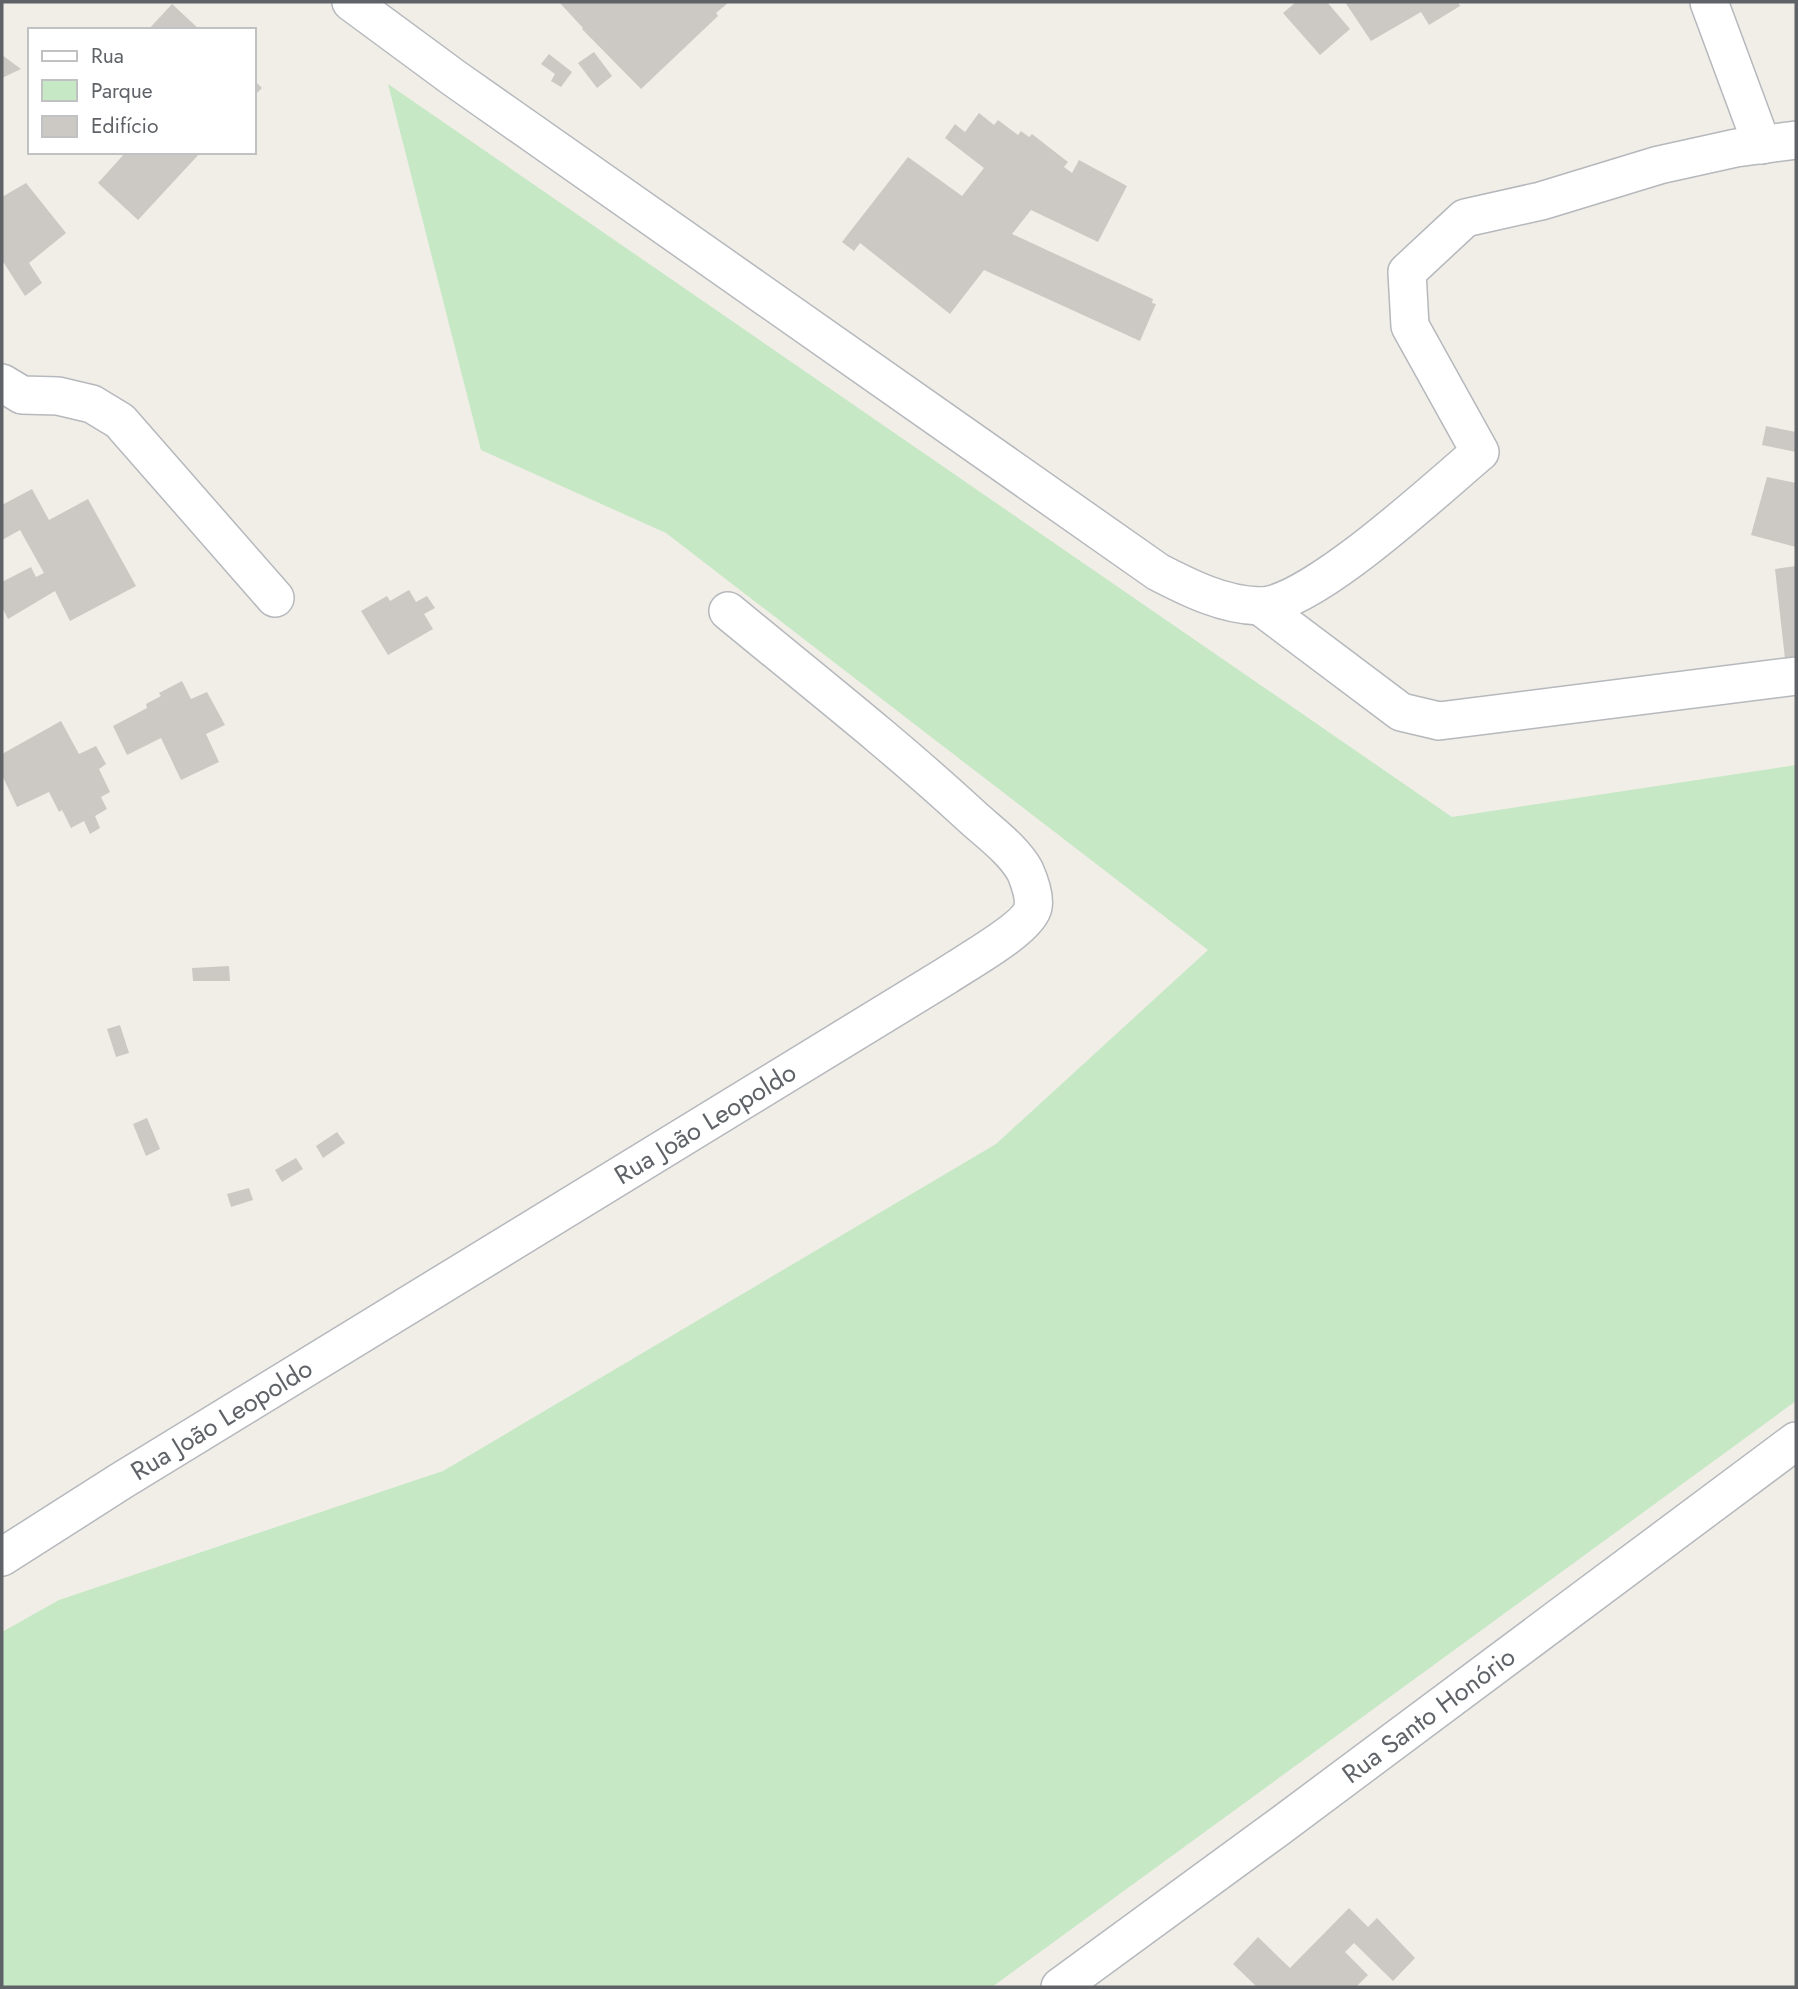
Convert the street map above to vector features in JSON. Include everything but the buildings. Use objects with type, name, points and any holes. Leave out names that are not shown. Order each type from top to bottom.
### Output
[{"type":"street","points":[[351,2],[454,78],[1158,572],[1224,601],[1260,606],[1292,598],[1359,554],[1480,452],[1410,326],[1407,272],[1465,218],[1541,201],[1660,164],[1779,142],[1709,2]]},
{"type":"street","points":[[2,383],[22,395],[58,396],[92,404],[120,421],[275,598]]},
{"type":"street","points":[[1260,606],[1401,712],[1439,721],[1796,676]]},
{"type":"street","name":"Rua João Leopoldo","points":[[2,1557],[121,1481],[946,976],[1014,932],[1027,919],[1033,907],[1031,888],[1024,870],[1009,852],[937,784],[729,611]]},
{"type":"street","name":"Rua Santo Honório","points":[[1060,1987],[1796,1441]]},
{"type":"green space","points":[[388,84],[1452,817],[1796,765],[1796,1401],[992,1987],[2,1987],[2,1632],[59,1600],[443,1471],[996,1144],[1208,950],[666,533],[481,450]]}]
